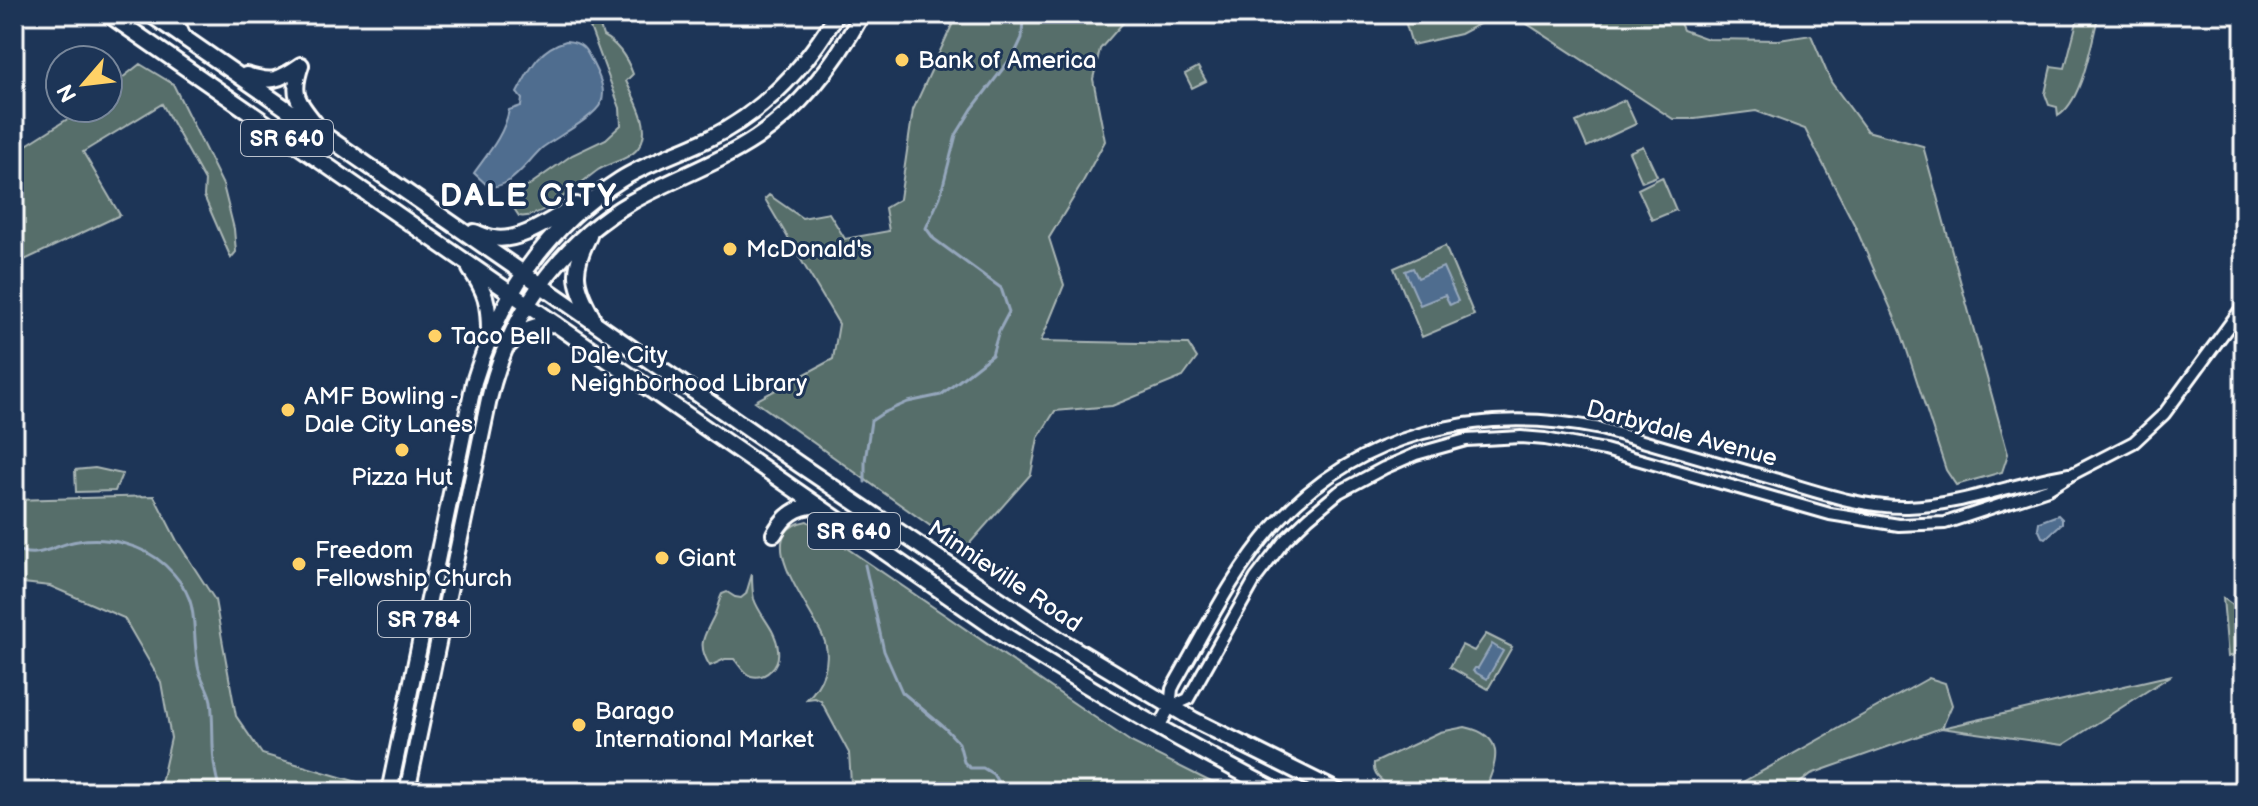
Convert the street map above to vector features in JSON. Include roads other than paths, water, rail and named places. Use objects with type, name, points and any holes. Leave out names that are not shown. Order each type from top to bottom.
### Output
[{"type":"main road","name":"Minnieville Road","points":[[108,14],[1009,638],[1079,682],[1214,759],[1279,792]]},
{"type":"main road","name":"Minnieville Road","points":[[150,14],[1060,640],[1227,739],[1339,792]]},
{"type":"main road","points":[[173,14],[183,37]]},
{"type":"main road","name":"SR 784","points":[[389,792],[469,401],[489,338],[523,272],[554,234],[595,197],[638,170],[710,138],[750,113],[804,63],[837,14]]},
{"type":"main road","name":"SR 784","points":[[407,792],[489,399],[502,354],[527,304],[575,244],[594,227],[633,201],[735,151],[774,125],[819,80],[862,14]]},
{"type":"main road","points":[[230,69],[271,81],[301,65],[295,88],[297,98],[326,135]]},
{"type":"main road","points":[[456,226],[492,238],[510,237],[529,231],[595,197]]},
{"type":"main road","points":[[594,227],[579,257],[576,275],[580,294],[594,320]]},
{"type":"main road","points":[[466,262],[486,295],[489,338]]},
{"type":"main road","points":[[502,354],[517,335],[527,329],[556,324]]},
{"type":"main road","points":[[774,534],[782,520],[791,513],[818,506]]},
{"type":"street","name":"Darbydale Avenue","points":[[1170,707],[1188,699],[1256,578],[1279,547],[1329,499],[1406,458],[1466,440],[1521,437],[1576,443],[1830,514],[1899,525],[1945,523],[2048,489],[2122,450],[2151,428],[2244,305]]},
{"type":"street","name":"Darbydale Avenue","points":[[1159,727],[1170,707],[1172,689],[1233,583],[1253,551],[1286,513],[1329,477],[1352,463],[1401,441],[1449,426],[1501,419],[1578,424],[1821,493],[1881,506],[1905,507],[1960,501],[2043,478],[2074,473]]},
{"type":"water","points":[[566,41],[580,45],[588,53],[601,82],[601,103],[583,121],[542,148],[512,179],[489,187],[474,173],[500,135],[509,110],[521,106],[522,99],[517,93],[531,68],[548,49]]},
{"type":"water","points":[[1443,267],[1458,301],[1450,305],[1445,295],[1420,305],[1405,271],[1413,268],[1418,278]]},
{"type":"water","points":[[2058,515],[2062,523],[2046,538],[2042,537],[2039,522]]},
{"type":"water","points":[[1492,644],[1503,651],[1487,679],[1473,671]]},
{"type":"waterway","points":[[865,482],[871,421],[908,402],[941,395],[992,355],[1009,312],[1001,288],[934,239],[926,228],[940,197],[956,135],[1015,53],[1022,38],[1023,14]]},
{"type":"waterway","points":[[14,548],[38,553],[78,541],[112,541],[146,552],[177,578],[193,612],[198,666],[211,701],[214,758],[221,792]]},
{"type":"waterway","points":[[865,565],[884,651],[902,692],[959,743],[964,762],[970,768],[983,768],[993,774],[1004,792]]},
{"type":"place","name":"Bank of America","points":[[902,60]]},
{"type":"place","name":"McDonald's","points":[[730,249]]},
{"type":"place","name":"Taco Bell","points":[[435,336]]},
{"type":"place","name":"Dale City Neighborhood Library","points":[[554,369]]},
{"type":"place","name":"AMF Bowling - Dale City Lanes","points":[[288,410]]},
{"type":"place","name":"Pizza Hut","points":[[402,450]]},
{"type":"place","name":"Giant","points":[[662,558]]},
{"type":"place","name":"Freedom Fellowship Church","points":[[299,564]]},
{"type":"place","name":"Barago International Market","points":[[579,725]]},
{"type":"district","name":"DALE CITY","points":[[529,195]]}]
